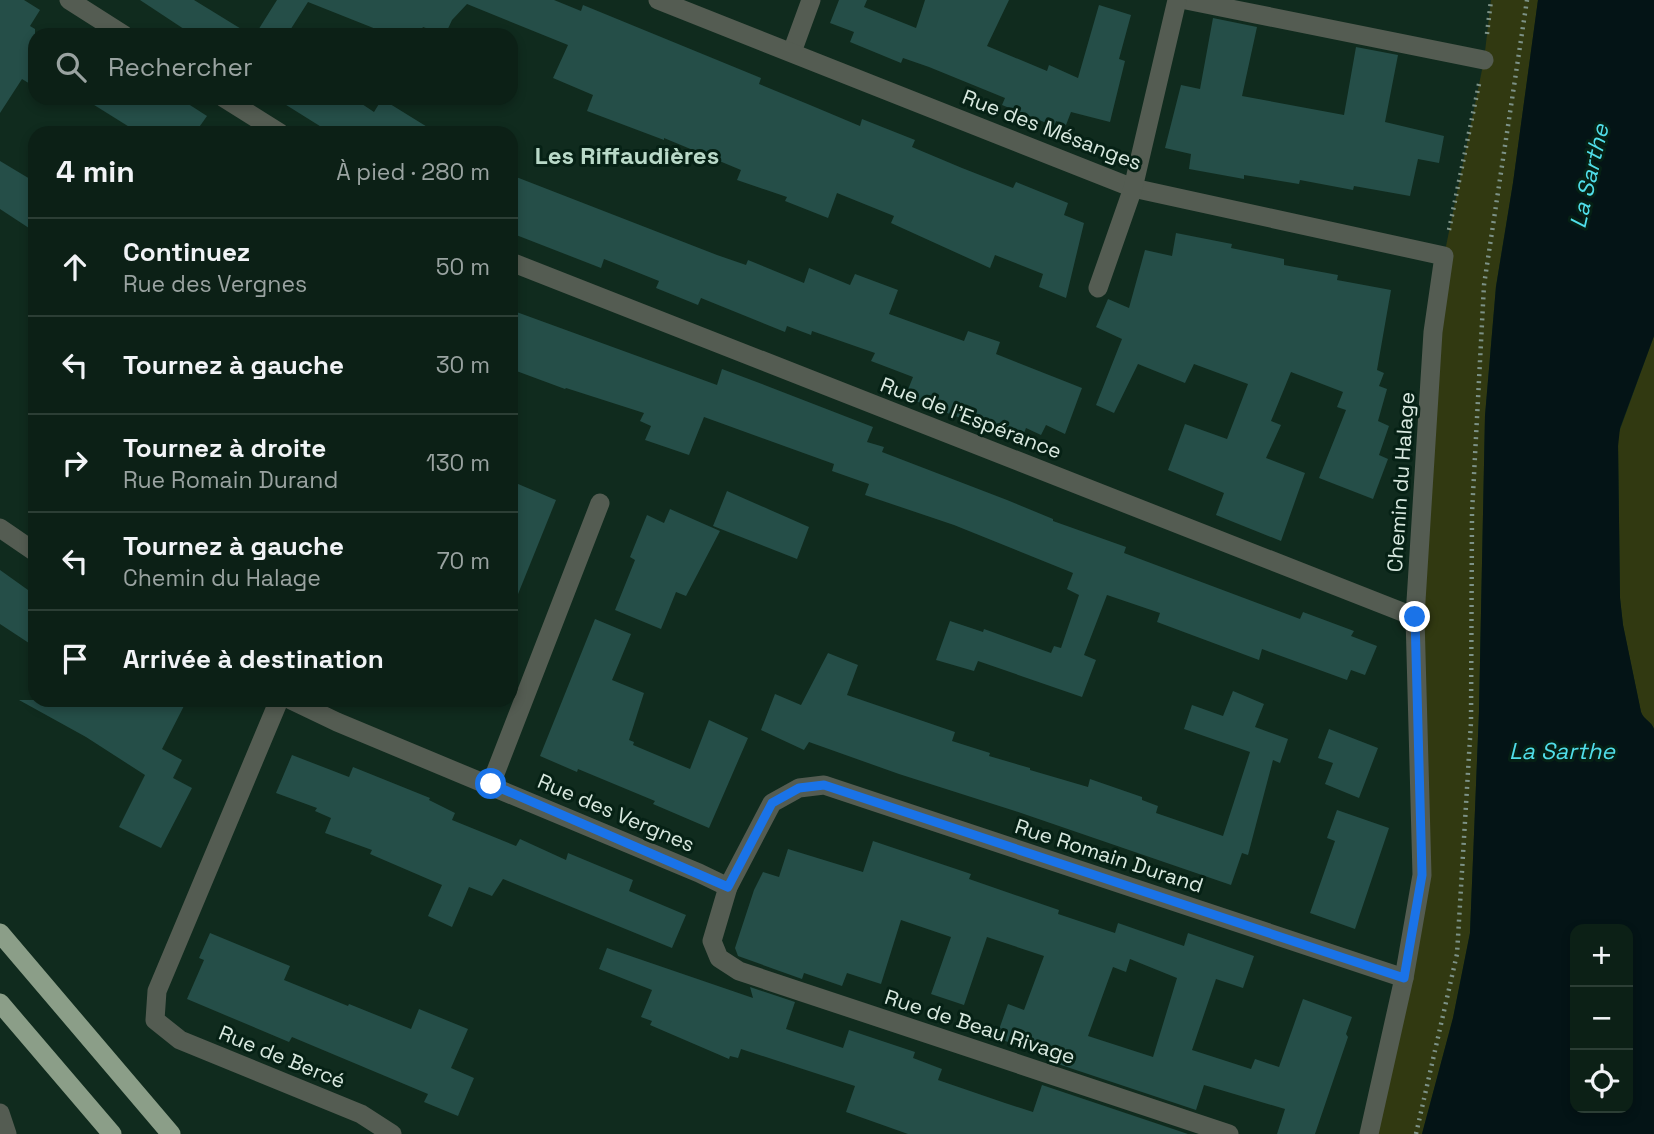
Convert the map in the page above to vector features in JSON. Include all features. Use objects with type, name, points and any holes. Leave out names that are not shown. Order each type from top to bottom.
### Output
[{"type":"highway","points":[[0,933],[171,1134]]},
{"type":"highway","points":[[0,1003],[112,1134]]},
{"type":"street","points":[[69,0],[113,28]]},
{"type":"street","name":"Rue des Mésanges","points":[[658,0],[1133,188],[1444,256]]},
{"type":"street","points":[[792,52],[811,0]]},
{"type":"street","points":[[1098,288],[1133,188],[1177,0]]},
{"type":"street","points":[[1186,0],[1484,60]]},
{"type":"street","points":[[236,105],[269,126]]},
{"type":"street","name":"Chemin du Halage","points":[[1369,1134],[1404,978],[1422,875],[1415,617],[1433,332],[1444,256]]},
{"type":"street","name":"Rue de l'Espérance","points":[[518,265],[1415,617]]},
{"type":"street","points":[[491,784],[600,503]]},
{"type":"street","points":[[0,528],[28,547]]},
{"type":"street","name":"Rue de Bercé","points":[[276,707],[157,991],[155,1020],[180,1040],[361,1114],[392,1134]]},
{"type":"street","name":"Rue des Vergnes","points":[[306,707],[728,887]]},
{"type":"street","name":"Rue Romain Durand","points":[[728,887],[772,803],[799,788],[824,785],[1404,978]]},
{"type":"street","name":"Rue de Beau Rivage","points":[[728,887],[712,940],[719,958],[739,971],[1229,1134]]},
{"type":"path","points":[[1444,256],[1484,60],[1491,0]]},
{"type":"path","points":[[1416,1134],[1457,954],[1471,722],[1472,513],[1484,285],[1527,0]]},
{"type":"green space","points":[[1491,0],[1538,0],[1496,286],[1485,416],[1479,712],[1470,933],[1453,1018],[1422,1134],[1369,1134],[1422,875],[1415,617],[1444,256],[1484,60]]},
{"type":"green space","points":[[1654,336],[1654,729],[1641,712],[1623,625],[1620,598],[1618,435]]},
{"type":"water","name":"La Sarthe","points":[[1538,0],[1654,0],[1654,336],[1620,428],[1618,446],[1620,598],[1623,625],[1641,712],[1654,729],[1654,1134],[1422,1134],[1453,1018],[1470,933],[1479,712],[1485,416],[1496,287]]},
{"type":"building","points":[[0,0],[24,0],[40,10],[30,26],[33,28],[28,28],[28,83],[22,79],[0,113]]},
{"type":"building","points":[[140,0],[194,0],[240,28],[182,28]]},
{"type":"building","points":[[277,0],[554,0],[581,11],[583,5],[761,78],[759,84],[860,126],[862,119],[915,140],[912,147],[962,168],[1013,188],[1016,182],[1068,203],[1064,215],[1084,223],[1066,298],[1039,287],[1043,274],[995,255],[990,268],[891,223],[894,216],[837,193],[828,218],[785,201],[787,197],[737,180],[741,170],[664,138],[587,111],[593,95],[553,78],[568,45],[467,4],[448,28],[373,28],[308,2],[291,28],[259,28]]},
{"type":"building","points":[[839,0],[867,0],[864,7],[916,28],[925,0],[1009,0],[987,46],[1047,71],[1049,65],[1078,78],[1099,5],[1131,15],[1119,59],[1125,61],[1110,122],[1071,112],[1066,125],[1056,121],[1054,126],[1002,105],[1005,98],[929,67],[903,58],[901,63],[850,42],[854,32],[830,23]]},
{"type":"building","points":[[1213,18],[1257,27],[1242,96],[1344,115],[1356,47],[1398,55],[1385,122],[1444,136],[1439,163],[1418,159],[1410,196],[1354,186],[1353,190],[1300,180],[1299,184],[1244,175],[1244,179],[1189,169],[1191,154],[1165,148],[1181,85],[1200,89]]},
{"type":"building","points":[[94,105],[190,105],[207,116],[200,126],[128,126]]},
{"type":"building","points":[[286,105],[364,105],[374,112],[378,105],[392,105],[426,126],[320,126]]},
{"type":"building","points":[[0,161],[28,178],[28,227],[0,209]]},
{"type":"building","points":[[518,178],[717,255],[746,265],[748,260],[804,283],[809,268],[850,285],[855,274],[898,290],[889,314],[964,341],[968,331],[1000,342],[996,354],[1082,388],[1065,434],[1046,425],[1041,435],[1026,428],[1021,441],[905,397],[913,377],[871,361],[875,353],[812,331],[811,335],[787,326],[785,332],[701,298],[698,305],[656,288],[659,281],[604,259],[601,268],[518,236]]},
{"type":"building","points":[[1176,233],[1232,244],[1231,248],[1284,259],[1284,265],[1338,275],[1337,280],[1391,290],[1377,370],[1384,373],[1379,386],[1387,389],[1378,421],[1389,426],[1379,455],[1388,459],[1373,499],[1319,478],[1346,410],[1337,407],[1343,392],[1291,372],[1271,421],[1281,425],[1266,458],[1305,473],[1281,541],[1216,515],[1224,493],[1168,470],[1185,424],[1227,439],[1248,384],[1194,364],[1185,383],[1138,364],[1114,413],[1096,405],[1122,339],[1096,327],[1108,299],[1129,308],[1145,250],[1172,256]]},
{"type":"building","points":[[518,313],[717,385],[722,369],[873,427],[867,442],[884,447],[882,452],[1007,500],[1053,521],[1126,547],[1124,553],[1300,619],[1303,612],[1354,631],[1351,636],[1377,646],[1365,675],[1351,670],[1347,680],[1262,649],[1259,660],[1157,622],[1160,613],[1107,595],[1084,655],[1096,660],[1082,697],[978,661],[974,671],[936,660],[950,621],[983,632],[984,629],[1051,653],[1054,646],[1061,648],[1079,595],[1067,589],[1073,573],[954,525],[865,495],[869,484],[832,471],[834,464],[704,417],[689,455],[645,440],[651,426],[640,421],[644,413],[518,372]]},
{"type":"building","points":[[518,484],[556,500],[518,594]]},
{"type":"building","points":[[727,491],[809,527],[797,559],[713,526]]},
{"type":"building","points":[[670,509],[720,531],[686,596],[676,592],[661,629],[615,610],[635,560],[630,557],[647,515],[664,523]]},
{"type":"building","points":[[0,570],[28,590],[28,642],[0,624]]},
{"type":"building","points":[[595,619],[631,634],[612,680],[644,693],[629,740],[634,742],[633,745],[690,769],[709,720],[748,738],[709,828],[653,804],[655,801],[540,756]]},
{"type":"building","points":[[828,653],[858,665],[847,695],[955,732],[952,741],[990,753],[989,756],[1088,787],[1090,779],[1142,797],[1142,800],[1158,806],[1156,813],[1223,836],[1250,752],[1184,729],[1192,705],[1223,716],[1233,691],[1264,704],[1255,727],[1288,739],[1280,763],[1273,760],[1248,855],[1242,853],[1231,885],[809,742],[804,750],[761,730],[775,694],[801,705]]},
{"type":"building","points":[[32,707],[183,707],[162,749],[182,760],[173,778],[192,788],[161,848],[119,827],[145,775],[86,737]]},
{"type":"building","points":[[1329,729],[1378,748],[1359,798],[1325,784],[1333,763],[1318,758]]},
{"type":"building","points":[[292,755],[349,777],[353,767],[430,798],[429,800],[455,813],[452,820],[516,846],[520,839],[566,860],[568,853],[633,880],[629,891],[686,915],[672,948],[503,879],[492,896],[469,887],[452,927],[428,916],[442,885],[370,854],[372,850],[325,833],[331,818],[315,811],[317,808],[276,793]]},
{"type":"building","points":[[1337,810],[1389,828],[1355,929],[1310,913],[1335,841],[1327,838]]},
{"type":"building","points":[[873,841],[971,874],[969,879],[1059,910],[1058,914],[1115,933],[1118,923],[1184,946],[1188,933],[1254,956],[1243,988],[1216,979],[1192,1050],[1251,1069],[1255,1059],[1279,1067],[1303,999],[1352,1017],[1346,1034],[1348,1037],[1315,1134],[1277,1134],[1285,1109],[1204,1085],[1196,1110],[1049,1061],[1050,1056],[996,1038],[1008,1004],[1024,1010],[1044,956],[987,937],[964,1005],[931,994],[951,937],[901,920],[881,984],[847,973],[842,986],[804,973],[802,979],[738,956],[735,948],[754,890],[763,872],[779,877],[788,849],[863,872]],"holes":[[[1130,959],[1177,978],[1153,1057],[1088,1036],[1113,967],[1126,972]]]},
{"type":"building","points":[[210,933],[290,966],[284,980],[348,1006],[349,1004],[411,1029],[419,1009],[468,1029],[451,1068],[474,1078],[458,1116],[424,1102],[428,1094],[292,1037],[289,1042],[187,999],[204,960],[199,958]]},
{"type":"building","points":[[607,948],[753,998],[750,987],[795,1002],[786,1029],[843,1048],[849,1030],[915,1052],[913,1058],[942,1069],[938,1080],[1033,1112],[1042,1085],[1188,1134],[908,1134],[846,1112],[855,1086],[741,1049],[738,1058],[730,1056],[729,1059],[650,1025],[652,1021],[641,1017],[652,990],[599,969]]},
{"type":"district","name":"Les Riffaudières","points":[[627,156]]},
{"type":"route","points":[[491,784],[728,887],[772,803],[799,788],[824,785],[1404,978],[1422,875],[1415,617]]}]
